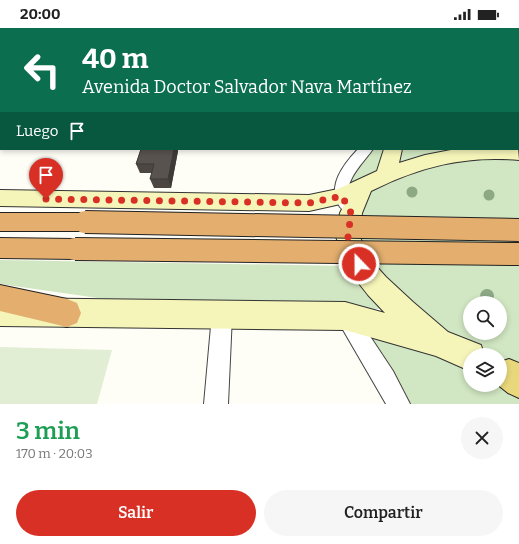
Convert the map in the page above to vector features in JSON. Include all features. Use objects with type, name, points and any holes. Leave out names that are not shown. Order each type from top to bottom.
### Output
[{"type":"highway","points":[[0,222],[85,222],[519,230]]},
{"type":"highway","points":[[0,248],[519,254]]},
{"type":"highway","points":[[0,298],[67,313]]},
{"type":"main road","points":[[386,174],[393,150]]},
{"type":"main road","points":[[438,342],[403,312],[377,286],[359,264],[348,237],[347,204],[363,186],[386,174],[422,161],[463,154],[513,152]]},
{"type":"main road","points":[[0,198],[347,204]]},
{"type":"main road","points":[[0,312],[345,316],[438,342],[463,353]]},
{"type":"street","points":[[347,204],[344,181],[358,158],[365,150]]},
{"type":"street","points":[[216,404],[222,315]]},
{"type":"street","points":[[345,316],[385,379],[398,404]]},
{"type":"green space","points":[[365,150],[519,150],[519,153],[517,153],[519,154],[519,376],[507,372],[507,348],[463,348],[463,392],[507,392],[507,384],[519,383],[519,404],[397,404],[345,316],[438,341],[377,286],[342,196]]},
{"type":"green space","points":[[0,260],[349,266],[384,309],[154,306],[0,284]]},
{"type":"green space","points":[[0,347],[112,350],[97,404],[0,404]]},
{"type":"building","points":[[141,150],[174,150],[168,179],[150,179],[154,164],[136,164]]},
{"type":"route","points":[[46,199],[309,203],[342,196],[351,213],[348,237],[359,264]]}]
